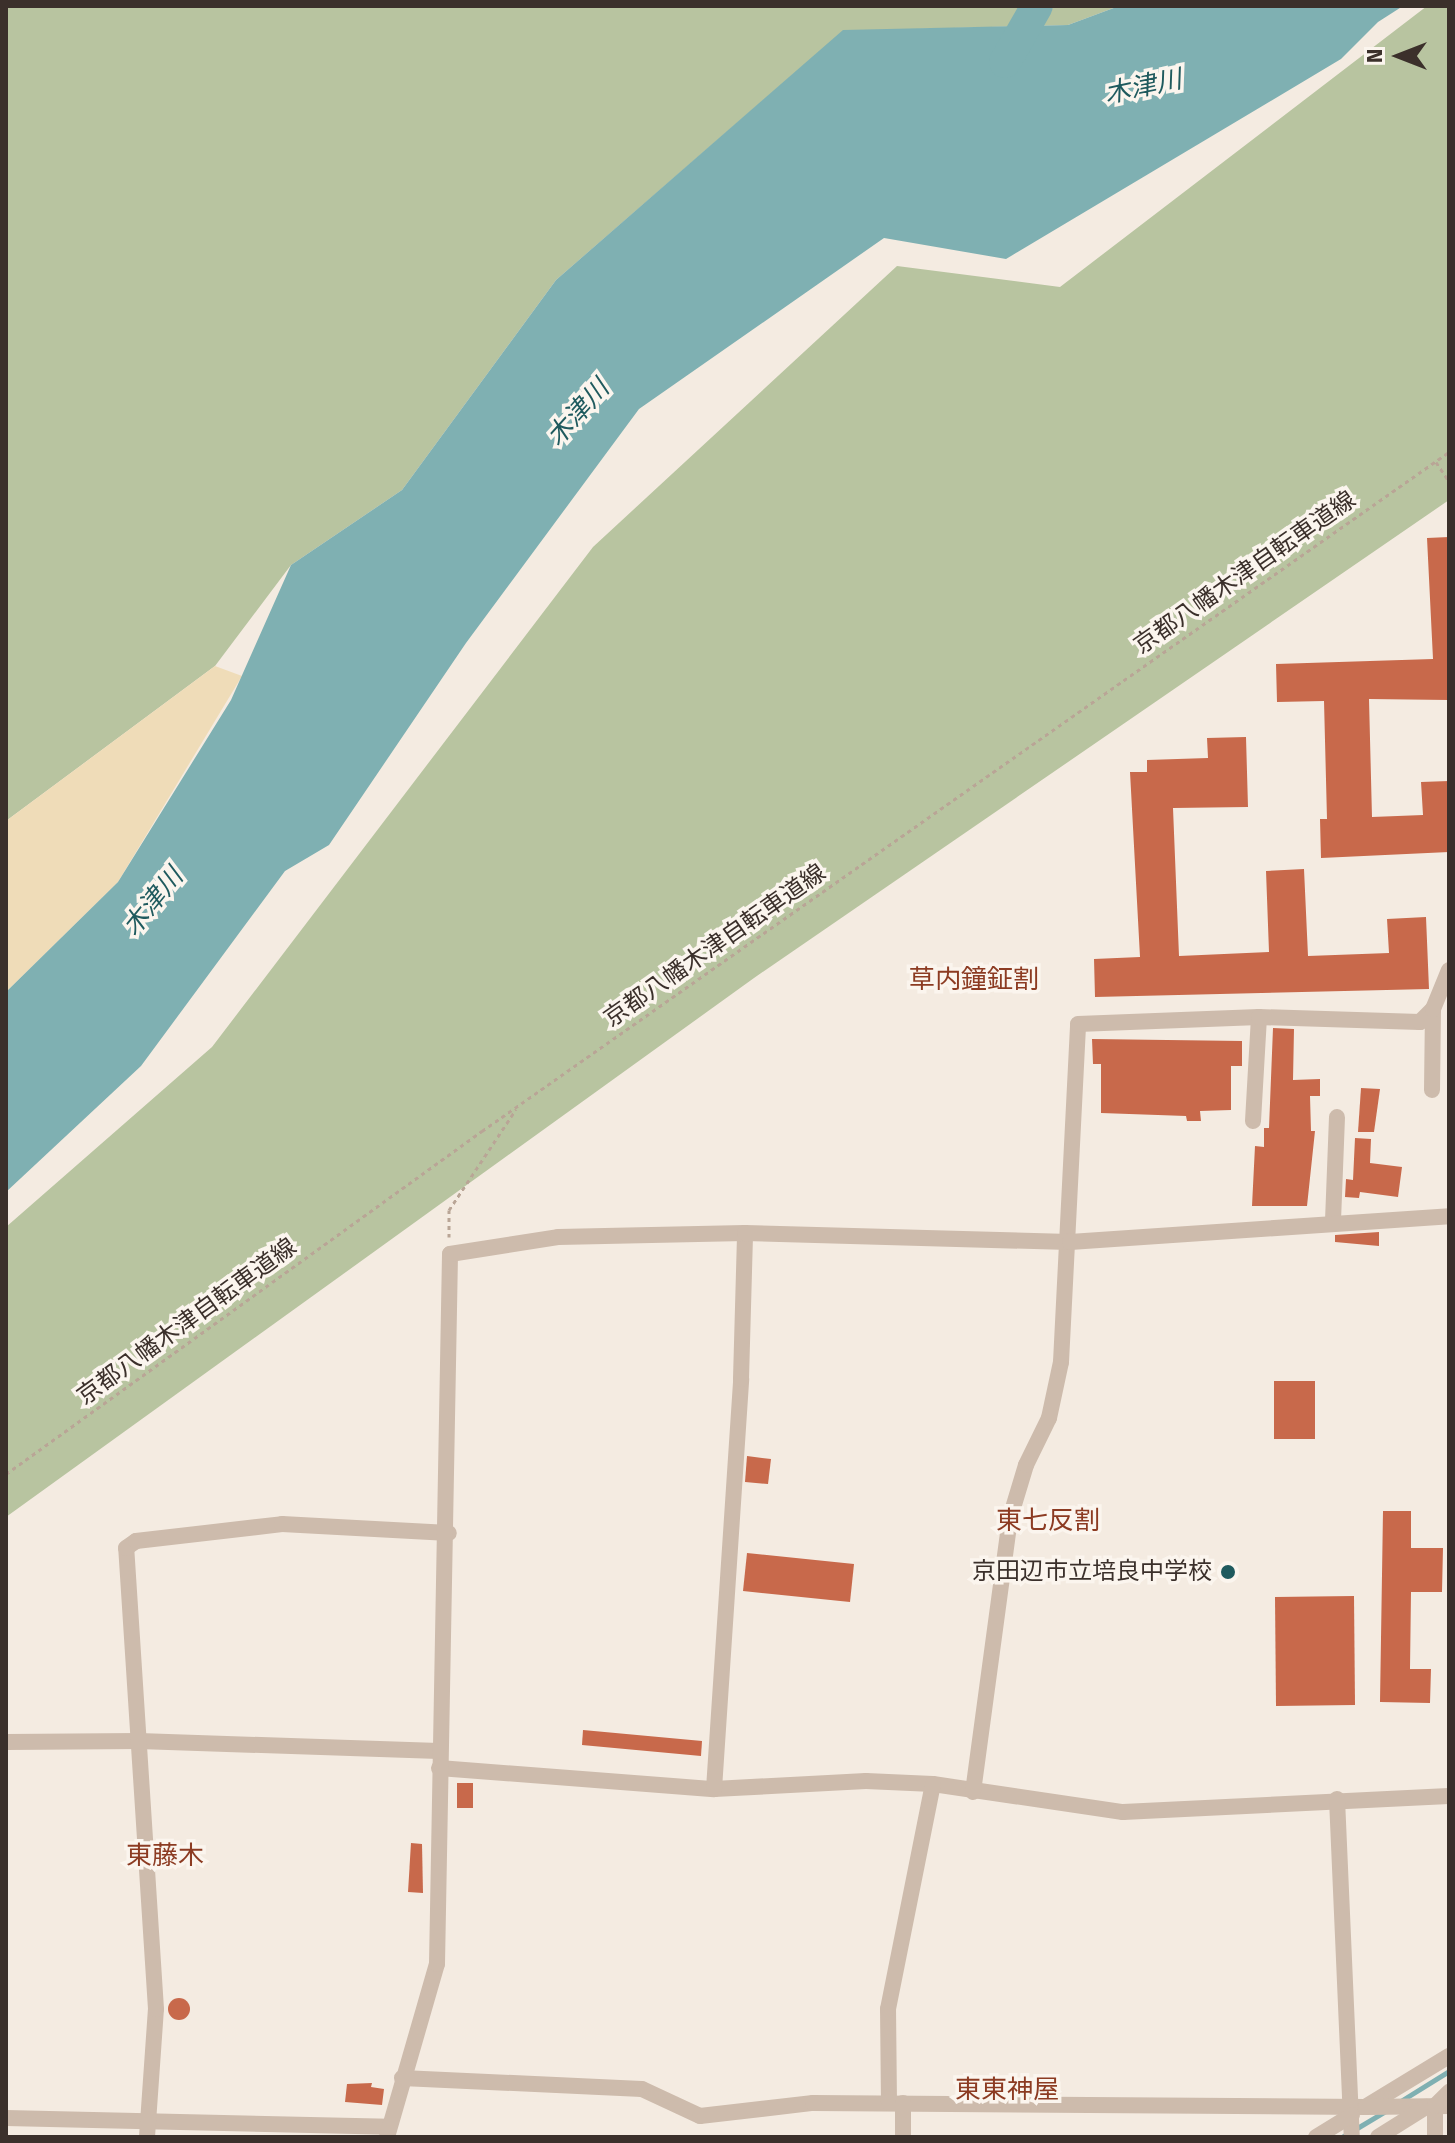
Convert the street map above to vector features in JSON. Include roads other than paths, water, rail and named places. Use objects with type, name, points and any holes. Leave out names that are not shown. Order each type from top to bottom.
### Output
[{"type":"street","points":[[973,1792],[1010,1518],[1026,1465],[1049,1418],[1061,1362],[1070,1242],[1078,1024],[1259,1017],[1420,1022],[1433,1009],[1449,970]]},
{"type":"street","points":[[1432,1090],[1440,1065],[1433,1009]]},
{"type":"street","points":[[1253,1121],[1259,1017]]},
{"type":"street","points":[[1333,1221],[1337,1117]]},
{"type":"street","points":[[6,2118],[148,2129],[388,2132],[437,1964],[439,1751],[449,1533],[450,1254],[558,1237],[745,1233],[1070,1242],[1333,1221],[1449,1216]]},
{"type":"street","points":[[714,1789],[741,1379],[745,1233]]},
{"type":"street","points":[[148,2129],[156,2009],[126,1548],[136,1541],[282,1524],[449,1533]]},
{"type":"street","points":[[6,1742],[139,1741],[439,1751]]},
{"type":"street","points":[[439,1768],[714,1789],[866,1781],[933,1784],[1123,1812],[1337,1799],[1449,1796]]},
{"type":"street","points":[[903,2137],[896,2103],[888,2009],[933,1784]]},
{"type":"street","points":[[1337,1799],[1354,2117]]},
{"type":"street","points":[[1316,2137],[1354,2117],[1449,2056]]},
{"type":"street","points":[[402,2078],[642,2089],[700,2116],[813,2103],[1354,2117],[1437,2106]]},
{"type":"street","points":[[1378,2137],[1437,2106],[1449,2092]]},
{"type":"street","points":[[1435,2137],[1437,2106]]},
{"type":"water","name":"木津川","points":[[1119,6],[1403,6],[1378,22],[1341,59],[1006,259],[884,238],[639,409],[466,643],[329,845],[285,871],[141,1066],[6,1192],[6,992],[118,882],[231,700],[291,565],[402,490],[556,280],[843,30],[1068,25]]},
{"type":"waterway","points":[[1005,62],[1037,6]]},
{"type":"waterway","points":[[1399,2102],[1449,2071]]},
{"type":"waterway","points":[[1342,2137],[1384,2112]]},
{"type":"place","name":"京田辺市立培良中学校","points":[[1228,1572]]},
{"type":"district","name":"草内鐘鉦割","points":[[974,980]]},
{"type":"district","name":"東七反割","points":[[1048,1521]]},
{"type":"district","name":"東藤木","points":[[165,1856]]},
{"type":"district","name":"東東神屋","points":[[1007,2090]]}]
